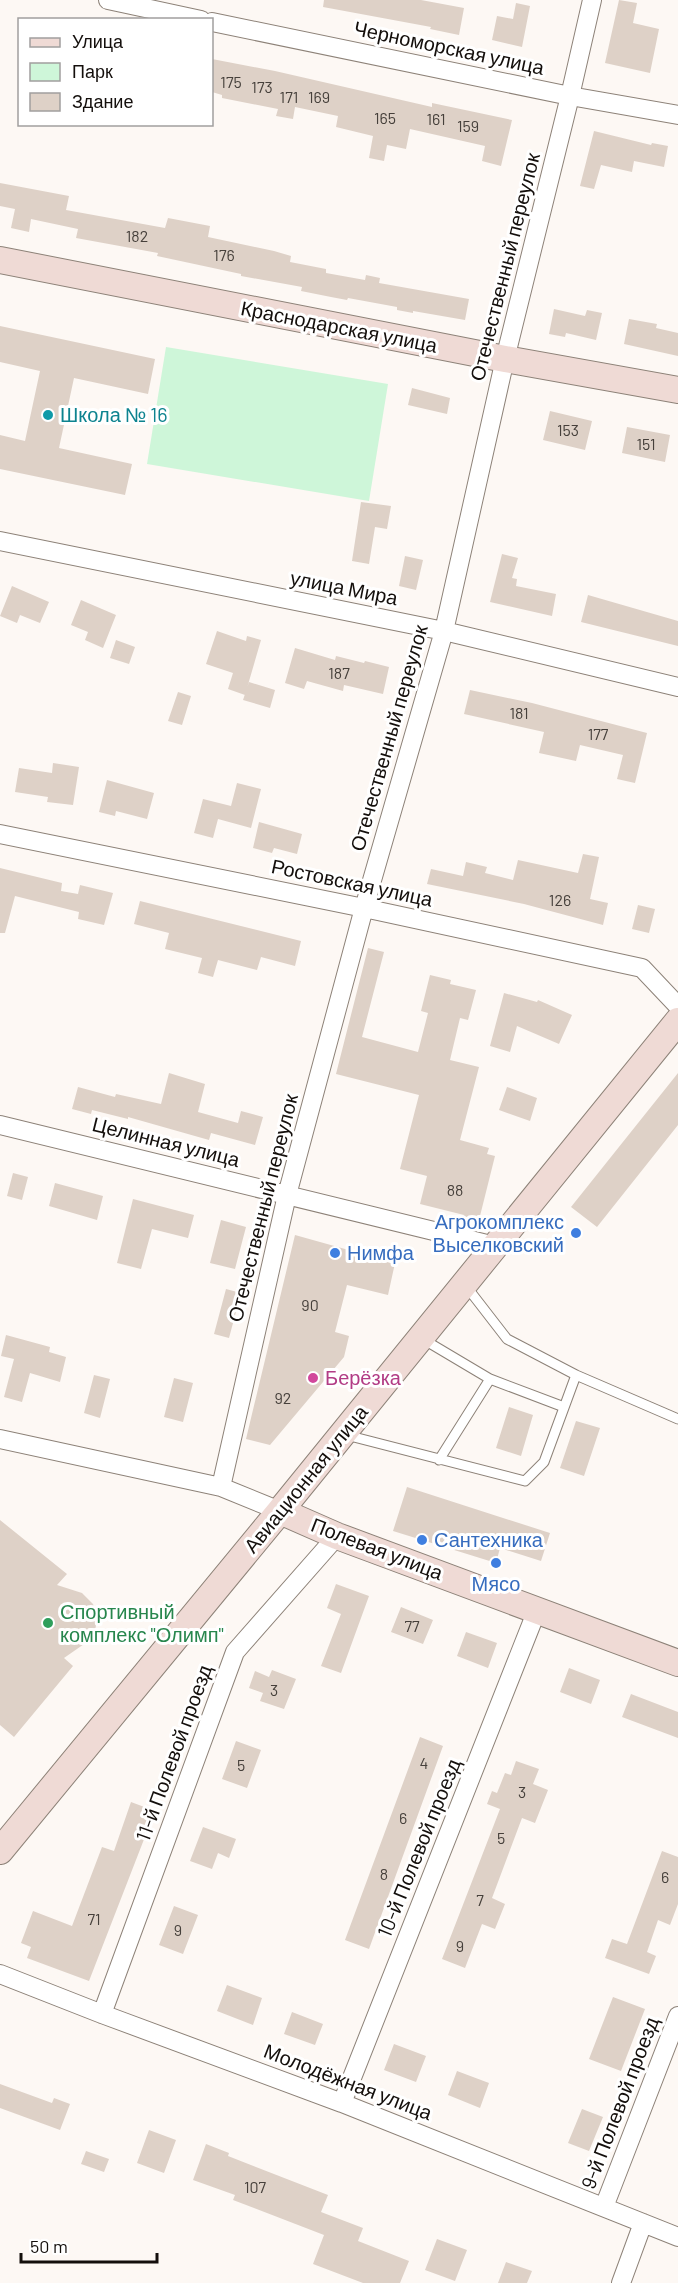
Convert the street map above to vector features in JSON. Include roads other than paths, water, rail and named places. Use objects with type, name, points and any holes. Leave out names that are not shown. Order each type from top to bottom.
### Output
[{"type":"street","points":[[108,0],[192,18]]},
{"type":"street","name":"Отечественный переулок","points":[[221,1486],[287,1194],[364,908],[444,631],[505,359],[592,0]]},
{"type":"street","name":"Черноморская улица","points":[[213,22],[570,96],[678,115]]},
{"type":"street","name":"Краснодарская улица","points":[[0,260],[505,359],[678,390]]},
{"type":"street","name":"улица Мира","points":[[0,541],[444,631],[678,687]]},
{"type":"street","name":"Ростовская улица","points":[[0,834],[364,908],[642,968],[678,1006]]},
{"type":"street","name":"Авиационная улица","points":[[0,1851],[465,1285],[678,1021]]},
{"type":"street","name":"Целинная улица","points":[[0,1125],[495,1246]]},
{"type":"street","name":"Полевая улица","points":[[0,1439],[221,1486],[337,1536],[678,1663]]},
{"type":"street","name":"11-й Полевой проезд","points":[[102,2014],[235,1652],[337,1536]]},
{"type":"street","name":"10-й Полевой проезд","points":[[342,2103],[537,1610]]},
{"type":"street","name":"Молодёжная улица","points":[[0,1974],[342,2103],[678,2237]]},
{"type":"street","name":"9-й Полевой проезд","points":[[604,2207],[678,2016]]},
{"type":"street","points":[[621,2283],[643,2223]]},
{"type":"lane","points":[[465,1285],[507,1339],[576,1375],[678,1419]]},
{"type":"lane","points":[[421,1338],[490,1378],[564,1407]]},
{"type":"lane","points":[[343,1434],[525,1481],[544,1462],[576,1375]]},
{"type":"lane","points":[[439,1460],[490,1378]]},
{"type":"place","name":"Школа № 16","points":[[48,415]]},
{"type":"place","name":"Агрокомплекс Выселковский","points":[[576,1233]]},
{"type":"place","name":"Нимфа","points":[[335,1253]]},
{"type":"place","name":"Берёзка","points":[[313,1378]]},
{"type":"place","name":"Сантехника","points":[[422,1540]]},
{"type":"place","name":"Мясо","points":[[496,1563]]},
{"type":"place","name":"Спортивный комплекс \"Олимп\"","points":[[48,1623]]}]
